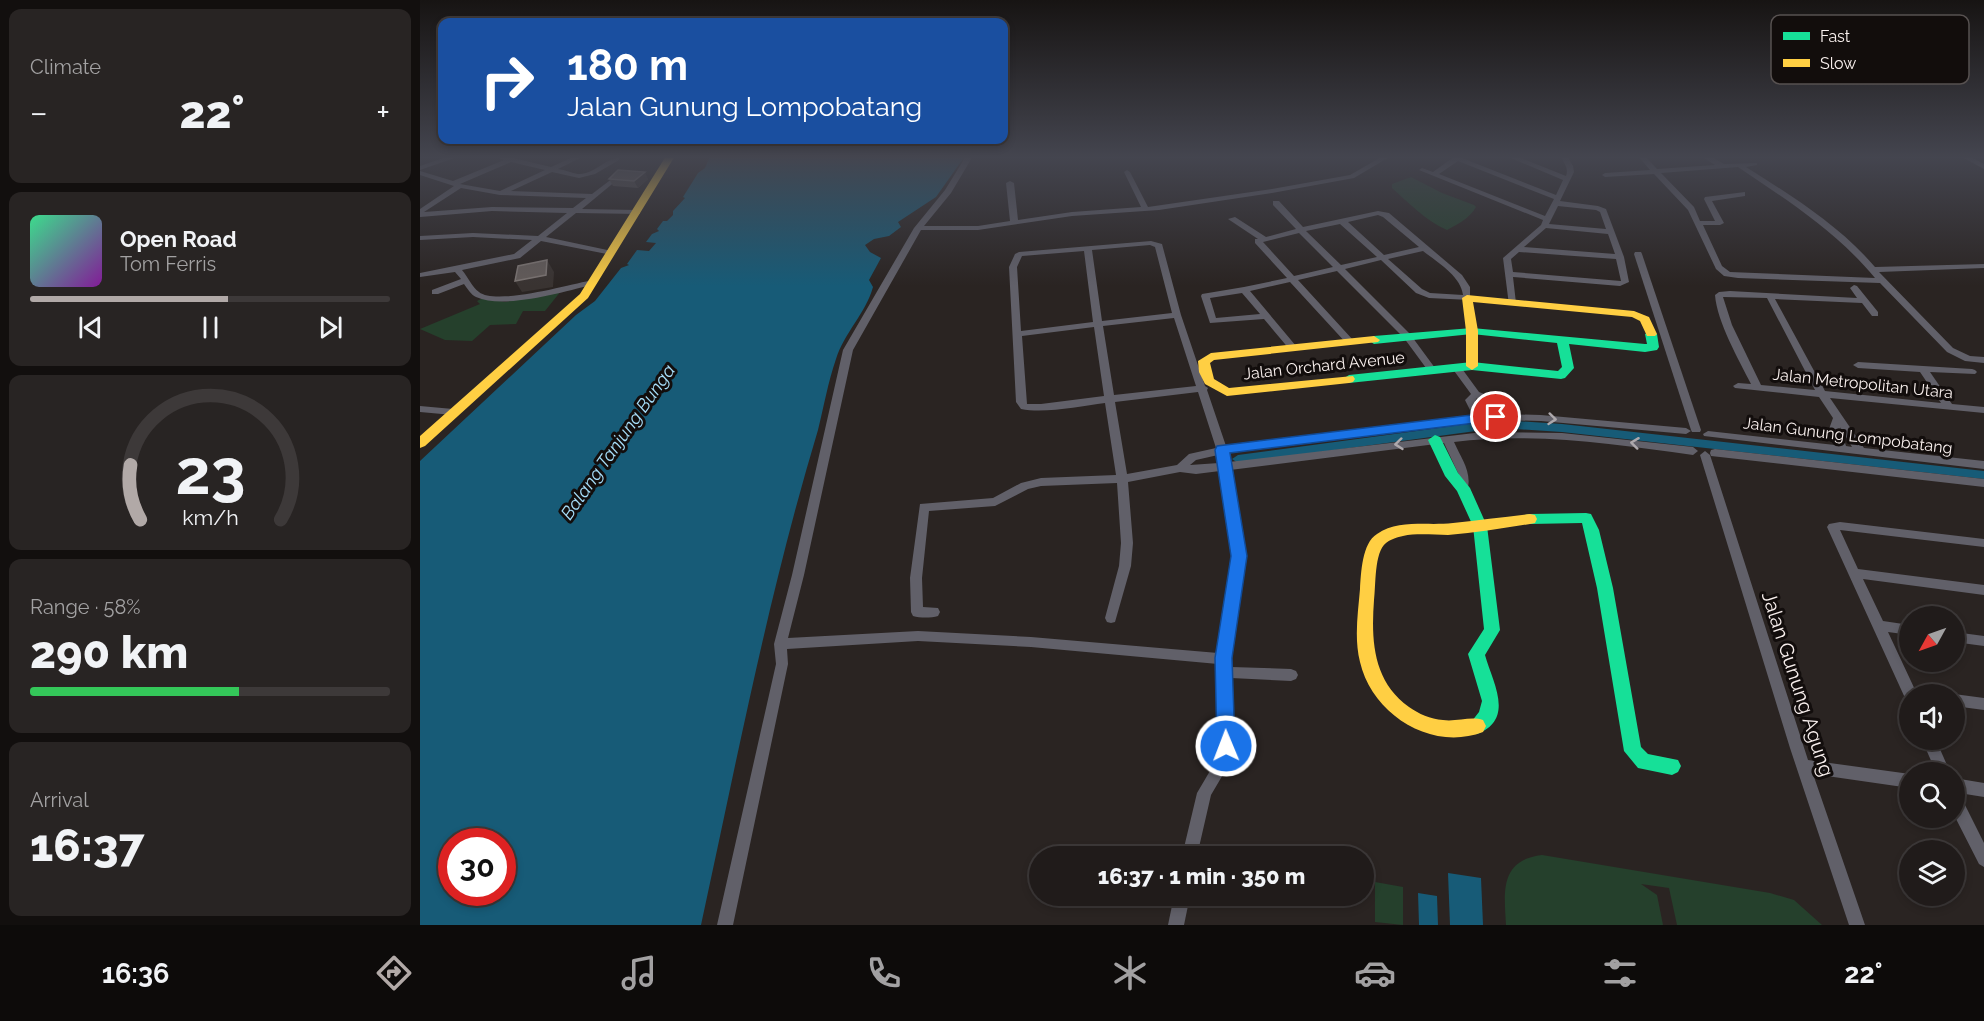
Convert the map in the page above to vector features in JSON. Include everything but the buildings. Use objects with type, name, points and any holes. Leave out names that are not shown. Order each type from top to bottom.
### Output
[{"type":"street","points":[[420,214],[438,199]]},
{"type":"street","points":[[420,275],[517,256],[590,199]]},
{"type":"street","points":[[420,443],[572,307],[593,282],[609,253],[645,199]]},
{"type":"street","points":[[725,925],[782,664],[780,644],[798,575],[848,350],[918,228],[941,199]]},
{"type":"street","points":[[1012,199],[1014,221]]},
{"type":"street","points":[[1141,199],[1146,209]]},
{"type":"street","points":[[918,228],[960,229],[1072,214],[1146,209],[1213,199]]},
{"type":"street","points":[[1493,199],[1546,222],[1611,232]]},
{"type":"street","points":[[1509,274],[1623,284],[1626,280],[1620,257],[1601,209],[1552,199]]},
{"type":"street","points":[[1682,199],[1699,223],[1719,267],[1732,275],[1882,281]]},
{"type":"street","points":[[1699,223],[1720,223],[1708,199]]},
{"type":"street","points":[[1792,199],[1810,211],[1874,270],[1950,350],[1960,357],[1984,360]]},
{"type":"street","points":[[1342,221],[1423,293],[1512,303],[1507,258],[1546,222],[1556,201]]},
{"type":"street","points":[[1276,203],[1337,268],[1407,336],[1432,370]]},
{"type":"street","points":[[420,214],[492,209],[637,212]]},
{"type":"street","points":[[1350,342],[1258,242],[1263,238],[1383,214],[1464,282],[1472,331],[1472,366]]},
{"type":"street","points":[[1232,219],[1263,238]]},
{"type":"street","points":[[421,240],[473,235],[538,238],[609,253]]},
{"type":"street","points":[[1192,846],[1204,793],[1224,761],[1226,727],[1224,665],[1239,556],[1222,450],[1203,388],[1177,315],[1157,244],[1023,253],[1017,256],[1013,267],[1022,406],[1041,407],[1203,388]]},
{"type":"street","points":[[1088,248],[1122,479],[1128,543],[1125,566],[1111,618]]},
{"type":"street","points":[[1265,316],[1213,321],[1205,296],[1292,280],[1424,248]]},
{"type":"street","points":[[1516,249],[1620,257]]},
{"type":"street","points":[[1638,254],[1688,432]]},
{"type":"street","points":[[1874,270],[1984,266]]},
{"type":"street","points":[[457,269],[477,295],[501,300],[593,282]]},
{"type":"street","points":[[435,292],[466,280]]},
{"type":"street","points":[[1854,288],[1875,314]]},
{"type":"street","points":[[1244,290],[1293,348]]},
{"type":"street","points":[[1757,387],[1718,300],[1719,295],[1864,301]]},
{"type":"street","points":[[1770,297],[1822,394],[1860,450]]},
{"type":"street","name":"Jalan Orchard Avenue","points":[[1512,303],[1634,314],[1645,319],[1654,343],[1653,346],[1645,348],[1472,331],[1211,357],[1204,361],[1205,375],[1213,386],[1227,392],[1472,366],[1561,375],[1568,369],[1562,340]]},
{"type":"street","points":[[1017,334],[1177,315]]},
{"type":"street","points":[[1858,364],[1972,372]]},
{"type":"street","points":[[1457,368],[1476,394],[1486,398],[1496,417]]},
{"type":"street","points":[[1923,369],[1949,407]]},
{"type":"street","name":"Jalan Metropolitan Utara","points":[[1738,386],[1984,410]]},
{"type":"street","points":[[1476,394],[1470,400],[1478,417]]},
{"type":"street","points":[[420,409],[453,412]]},
{"type":"street","points":[[1180,468],[1193,457],[1222,450],[1478,417],[1542,417],[1688,432]]},
{"type":"street","points":[[1837,419],[1834,429],[1842,448]]},
{"type":"street","points":[[1688,432],[1682,440],[1704,452]]},
{"type":"street","name":"Jalan Gunung Lompobatang","points":[[1688,432],[1984,465]]},
{"type":"street","points":[[934,612],[917,612],[916,578],[924,507],[995,502],[1025,486],[1041,482],[1122,479],[1180,468],[1196,470],[1483,435],[1544,435],[1984,483]]},
{"type":"street","points":[[1704,452],[1719,445],[1710,435]]},
{"type":"street","points":[[1441,440],[1452,476],[1463,488],[1480,526],[1492,620],[1488,638],[1476,654],[1489,691],[1491,712],[1478,726],[1461,730],[1445,729],[1412,720],[1402,714],[1384,693],[1373,673],[1364,638],[1372,557],[1380,539],[1386,535],[1406,530],[1480,526],[1539,518],[1588,519],[1592,524],[1602,572],[1633,751],[1635,756],[1643,761],[1672,766]]},
{"type":"street","name":"Jalan Gunung Agung","points":[[1704,452],[1797,748],[1857,925]]},
{"type":"street","points":[[1907,684],[1833,526],[1984,543]]},
{"type":"street","points":[[1854,573],[1984,590]]},
{"type":"street","points":[[1880,626],[1899,629]]},
{"type":"street","points":[[780,644],[918,636],[1031,642],[1291,675]]},
{"type":"street","points":[[1965,638],[1984,641]]},
{"type":"street","points":[[1965,701],[1984,704]]},
{"type":"street","points":[[1804,766],[1899,779]]},
{"type":"street","points":[[1965,787],[1984,790]]},
{"type":"street","points":[[1965,820],[1984,859]]},
{"type":"street","points":[[1176,925],[1180,906]]},
{"type":"green space","points":[[1404,199],[1458,199],[1476,207],[1467,218],[1447,230]]},
{"type":"green space","points":[[561,291],[545,311],[523,311],[516,324],[490,325],[472,341],[445,340],[420,329],[480,304],[477,301],[483,298],[505,302]]},
{"type":"green space","points":[[1542,855],[1770,893],[1794,900],[1822,925],[1677,925],[1669,888],[1641,884],[1657,895],[1663,925],[1506,925],[1505,889],[1512,870],[1518,863],[1528,858]]},
{"type":"green space","points":[[1375,882],[1403,887],[1403,925],[1375,922]]},
{"type":"water","name":"Balang Tanjung Bunga","points":[[684,199],[933,199],[898,222],[901,227],[889,236],[874,239],[865,245],[870,252],[881,258],[869,280],[873,287],[870,296],[844,340],[831,376],[769,614],[701,925],[420,925],[420,461],[576,315],[595,301],[621,268],[629,265],[627,264],[637,250],[649,251],[656,243],[646,242],[652,234],[659,231],[657,229],[663,221],[667,221],[673,215],[673,211]]},
{"type":"water","points":[[1448,873],[1481,878],[1483,925],[1450,925]]},
{"type":"water","points":[[1418,893],[1437,896],[1438,925],[1419,925]]},
{"type":"waterway","points":[[1238,459],[1476,427],[1515,425],[1562,428],[1984,475]]},
{"type":"traffic: fast","points":[[1374,340],[1472,331],[1645,348],[1653,347],[1651,334]]},
{"type":"traffic: fast","points":[[1349,379],[1472,366],[1561,375],[1568,368],[1562,340]]},
{"type":"traffic: fast","points":[[1435,440],[1452,476],[1463,488],[1480,526],[1492,630],[1476,654],[1491,701],[1490,710],[1477,726]]},
{"type":"traffic: fast","points":[[1530,519],[1586,518],[1592,530],[1605,588],[1633,751],[1644,762],[1672,766]]},
{"type":"traffic: slow","points":[[420,443],[584,296],[644,199]]},
{"type":"traffic: slow","points":[[1472,366],[1472,331],[1467,298],[1634,314],[1645,319],[1651,334]]},
{"type":"traffic: slow","points":[[1349,379],[1227,392],[1209,381],[1204,361],[1211,357],[1374,340]]},
{"type":"traffic: slow","points":[[1477,726],[1460,729],[1426,725],[1397,708],[1385,696],[1376,681],[1369,665],[1365,639],[1368,581],[1373,550],[1381,538],[1402,530],[1450,529],[1530,519]]},
{"type":"route","points":[[1226,746],[1224,658],[1239,556],[1222,450],[1444,421],[1496,417]]}]
